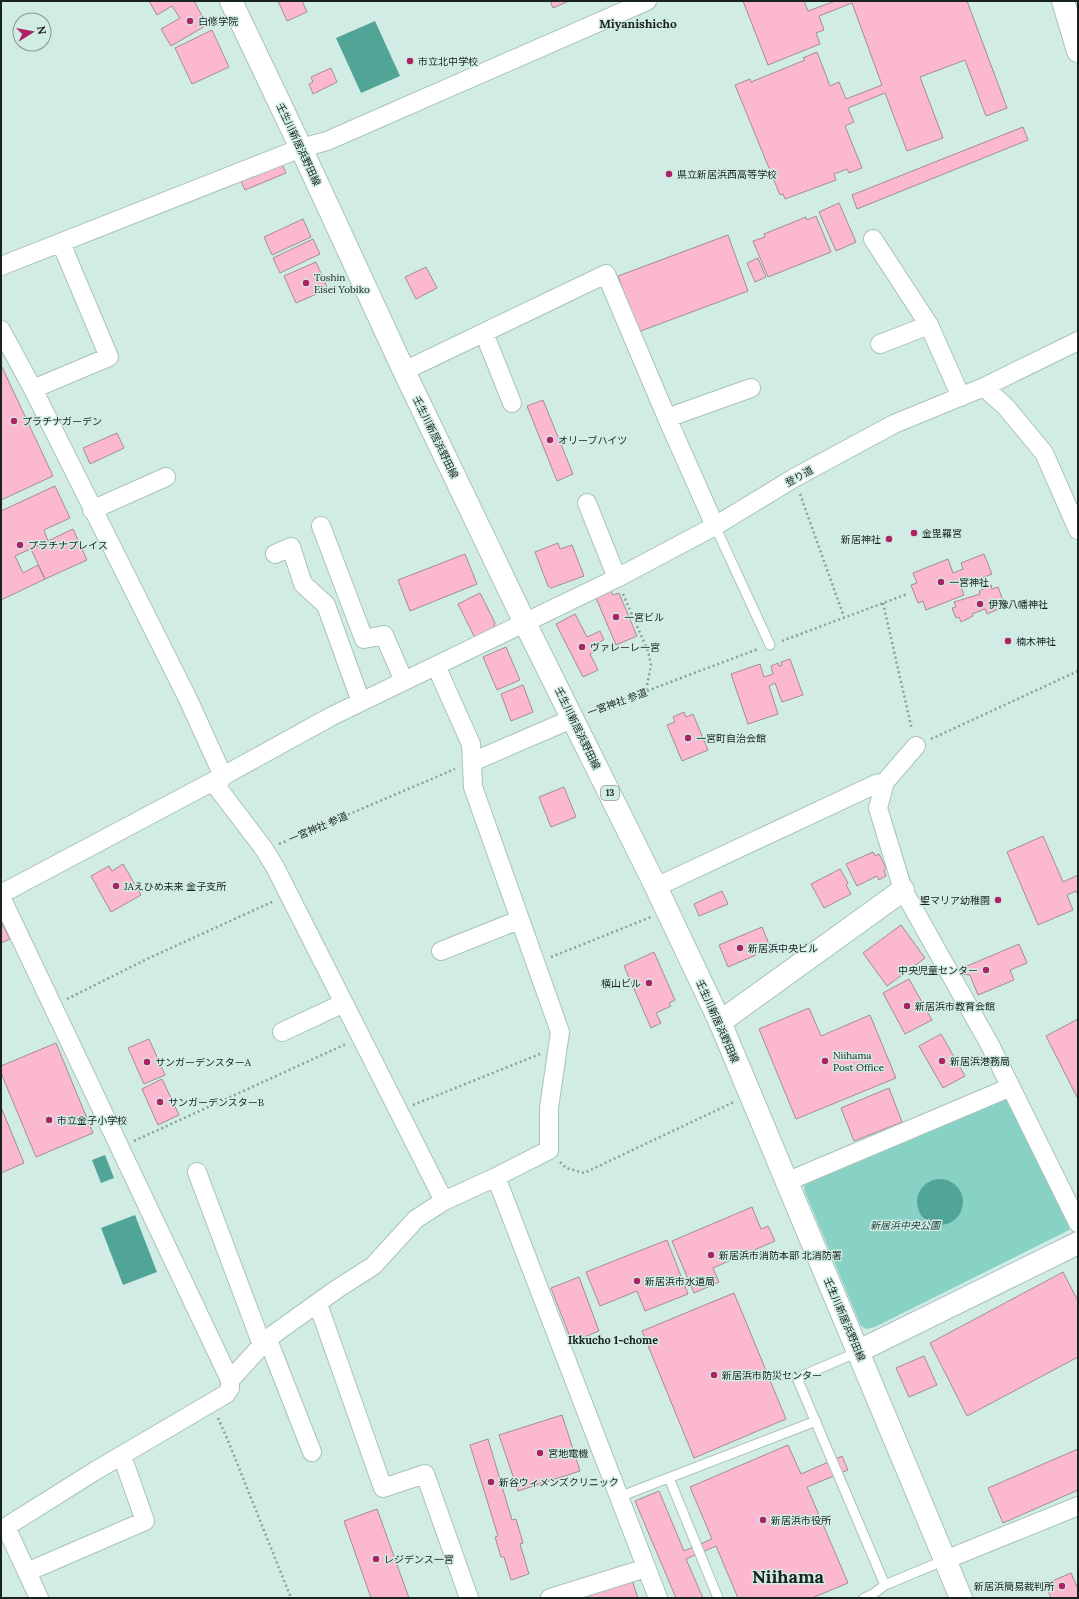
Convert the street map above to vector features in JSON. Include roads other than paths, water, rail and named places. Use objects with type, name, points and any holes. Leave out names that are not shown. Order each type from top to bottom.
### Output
[{"type":"main road","name":"壬生川新居浜野田線","points":[[231,1],[404,371],[668,911],[720,1022],[786,1182],[859,1351],[961,1598]]},
{"type":"main road","points":[[1064,1],[1077,46]]},
{"type":"main road","points":[[720,1022],[903,890]]},
{"type":"main road","points":[[859,1351],[1078,1244]]},
{"type":"street","points":[[1,266],[301,148],[326,141],[647,1]]},
{"type":"street","points":[[873,239],[929,325],[961,397]]},
{"type":"street","points":[[33,390],[109,357],[61,243]]},
{"type":"street","points":[[404,371],[606,274],[715,526]]},
{"type":"street","points":[[880,344],[929,325]]},
{"type":"street","points":[[1,330],[33,390],[188,699],[224,776],[217,787],[264,849],[289,894],[444,1201]]},
{"type":"street","points":[[484,333],[512,403]]},
{"type":"street","name":"登り道","points":[[1,896],[332,716],[617,578],[715,526],[794,478],[894,424],[984,387],[1078,341]]},
{"type":"street","points":[[984,387],[1006,407],[1044,453],[1078,530]]},
{"type":"street","points":[[668,418],[751,388]]},
{"type":"street","points":[[92,510],[166,477]]},
{"type":"street","points":[[587,502],[617,578]]},
{"type":"street","points":[[321,526],[364,638],[384,634],[404,682]]},
{"type":"street","points":[[275,554],[291,547],[303,584],[326,604],[361,702]]},
{"type":"street","points":[[230,1380],[274,1334],[337,1289],[374,1266],[416,1219],[444,1201],[549,1150],[549,1108],[560,1032],[473,787],[471,744],[436,666]]},
{"type":"street","name":"一宮神社 参道","points":[[472,762],[574,718]]},
{"type":"street","points":[[916,746],[886,782],[878,808],[903,890],[990,1045],[1078,1222]]},
{"type":"street","points":[[656,887],[876,784],[886,782]]},
{"type":"street","points":[[1,896],[230,1380],[230,1388],[226,1394],[95,1471],[4,1528],[39,1598]]},
{"type":"street","points":[[441,950],[520,920]]},
{"type":"street","points":[[282,1032],[344,1003]]},
{"type":"street","points":[[786,1182],[1012,1087]]},
{"type":"street","points":[[197,1172],[265,1342],[312,1452]]},
{"type":"street","points":[[496,1177],[658,1598]]},
{"type":"street","points":[[318,1304],[383,1488],[426,1474],[469,1598]]},
{"type":"street","points":[[27,1572],[145,1521],[122,1456]]},
{"type":"street","points":[[945,1560],[1078,1506]]},
{"type":"street","points":[[550,1598],[646,1568]]},
{"type":"lane","points":[[715,526],[770,645]]},
{"type":"lane","points":[[859,1351],[797,1378],[886,1585]]},
{"type":"lane","points":[[619,1497],[816,1421]]},
{"type":"lane","points":[[669,1478],[718,1598]]},
{"type":"lane","points":[[864,1598],[886,1585],[945,1560]]},
{"type":"place","name":"白修学院","points":[[190,21]]},
{"type":"place","name":"市立北中学校","points":[[410,61]]},
{"type":"place","name":"県立新居浜西高等学校","points":[[669,174]]},
{"type":"place","name":"Toshin Eisei Yobiko","points":[[306,283]]},
{"type":"place","name":"プラチナガーデン","points":[[14,421]]},
{"type":"place","name":"オリーブハイツ","points":[[550,440]]},
{"type":"place","name":"金毘羅宮","points":[[914,533]]},
{"type":"place","name":"新居神社","points":[[889,539]]},
{"type":"place","name":"プラチナプレイス","points":[[20,545]]},
{"type":"place","name":"一宮神社","points":[[941,582]]},
{"type":"place","name":"伊豫八幡神社","points":[[980,604]]},
{"type":"place","name":"一宮ビル","points":[[616,617]]},
{"type":"place","name":"楠木神社","points":[[1008,641]]},
{"type":"place","name":"ヴァレーレ一宮","points":[[582,647]]},
{"type":"place","name":"一宮町自治会館","points":[[688,738]]},
{"type":"place","name":"JAえひめ未来 金子支所","points":[[116,886]]},
{"type":"place","name":"聖マリア幼稚園","points":[[998,900]]},
{"type":"place","name":"新居浜中央ビル","points":[[740,948]]},
{"type":"place","name":"中央児童センター","points":[[986,970]]},
{"type":"place","name":"横山ビル","points":[[649,983]]},
{"type":"place","name":"新居浜市教育会館","points":[[907,1006]]},
{"type":"place","name":"Niihama Post Office","points":[[825,1061]]},
{"type":"place","name":"新居浜港務局","points":[[942,1061]]},
{"type":"place","name":"サンガーデンスターA","points":[[147,1062]]},
{"type":"place","name":"サンガーデンスターB","points":[[160,1102]]},
{"type":"place","name":"市立金子小学校","points":[[49,1120]]},
{"type":"place","name":"新居浜市消防本部 北消防署","points":[[711,1255]]},
{"type":"place","name":"新居浜市水道局","points":[[637,1281]]},
{"type":"place","name":"新居浜市防災センター","points":[[714,1375]]},
{"type":"place","name":"宮地電機","points":[[540,1453]]},
{"type":"place","name":"新谷ウィメンズクリニック","points":[[491,1482]]},
{"type":"place","name":"新居浜市役所","points":[[763,1520]]},
{"type":"place","name":"レジデンス一宮","points":[[376,1559]]},
{"type":"place","name":"新居浜簡易裁判所","points":[[1062,1586]]},
{"type":"district","name":"Miyanishicho","points":[[638,24]]},
{"type":"district","name":"Ikkucho 1-chome","points":[[613,1340]]},
{"type":"district","name":"Niihama","points":[[788,1577]]},
{"type":"park label","name":"新居浜中央公園","points":[[905,1225]]}]
